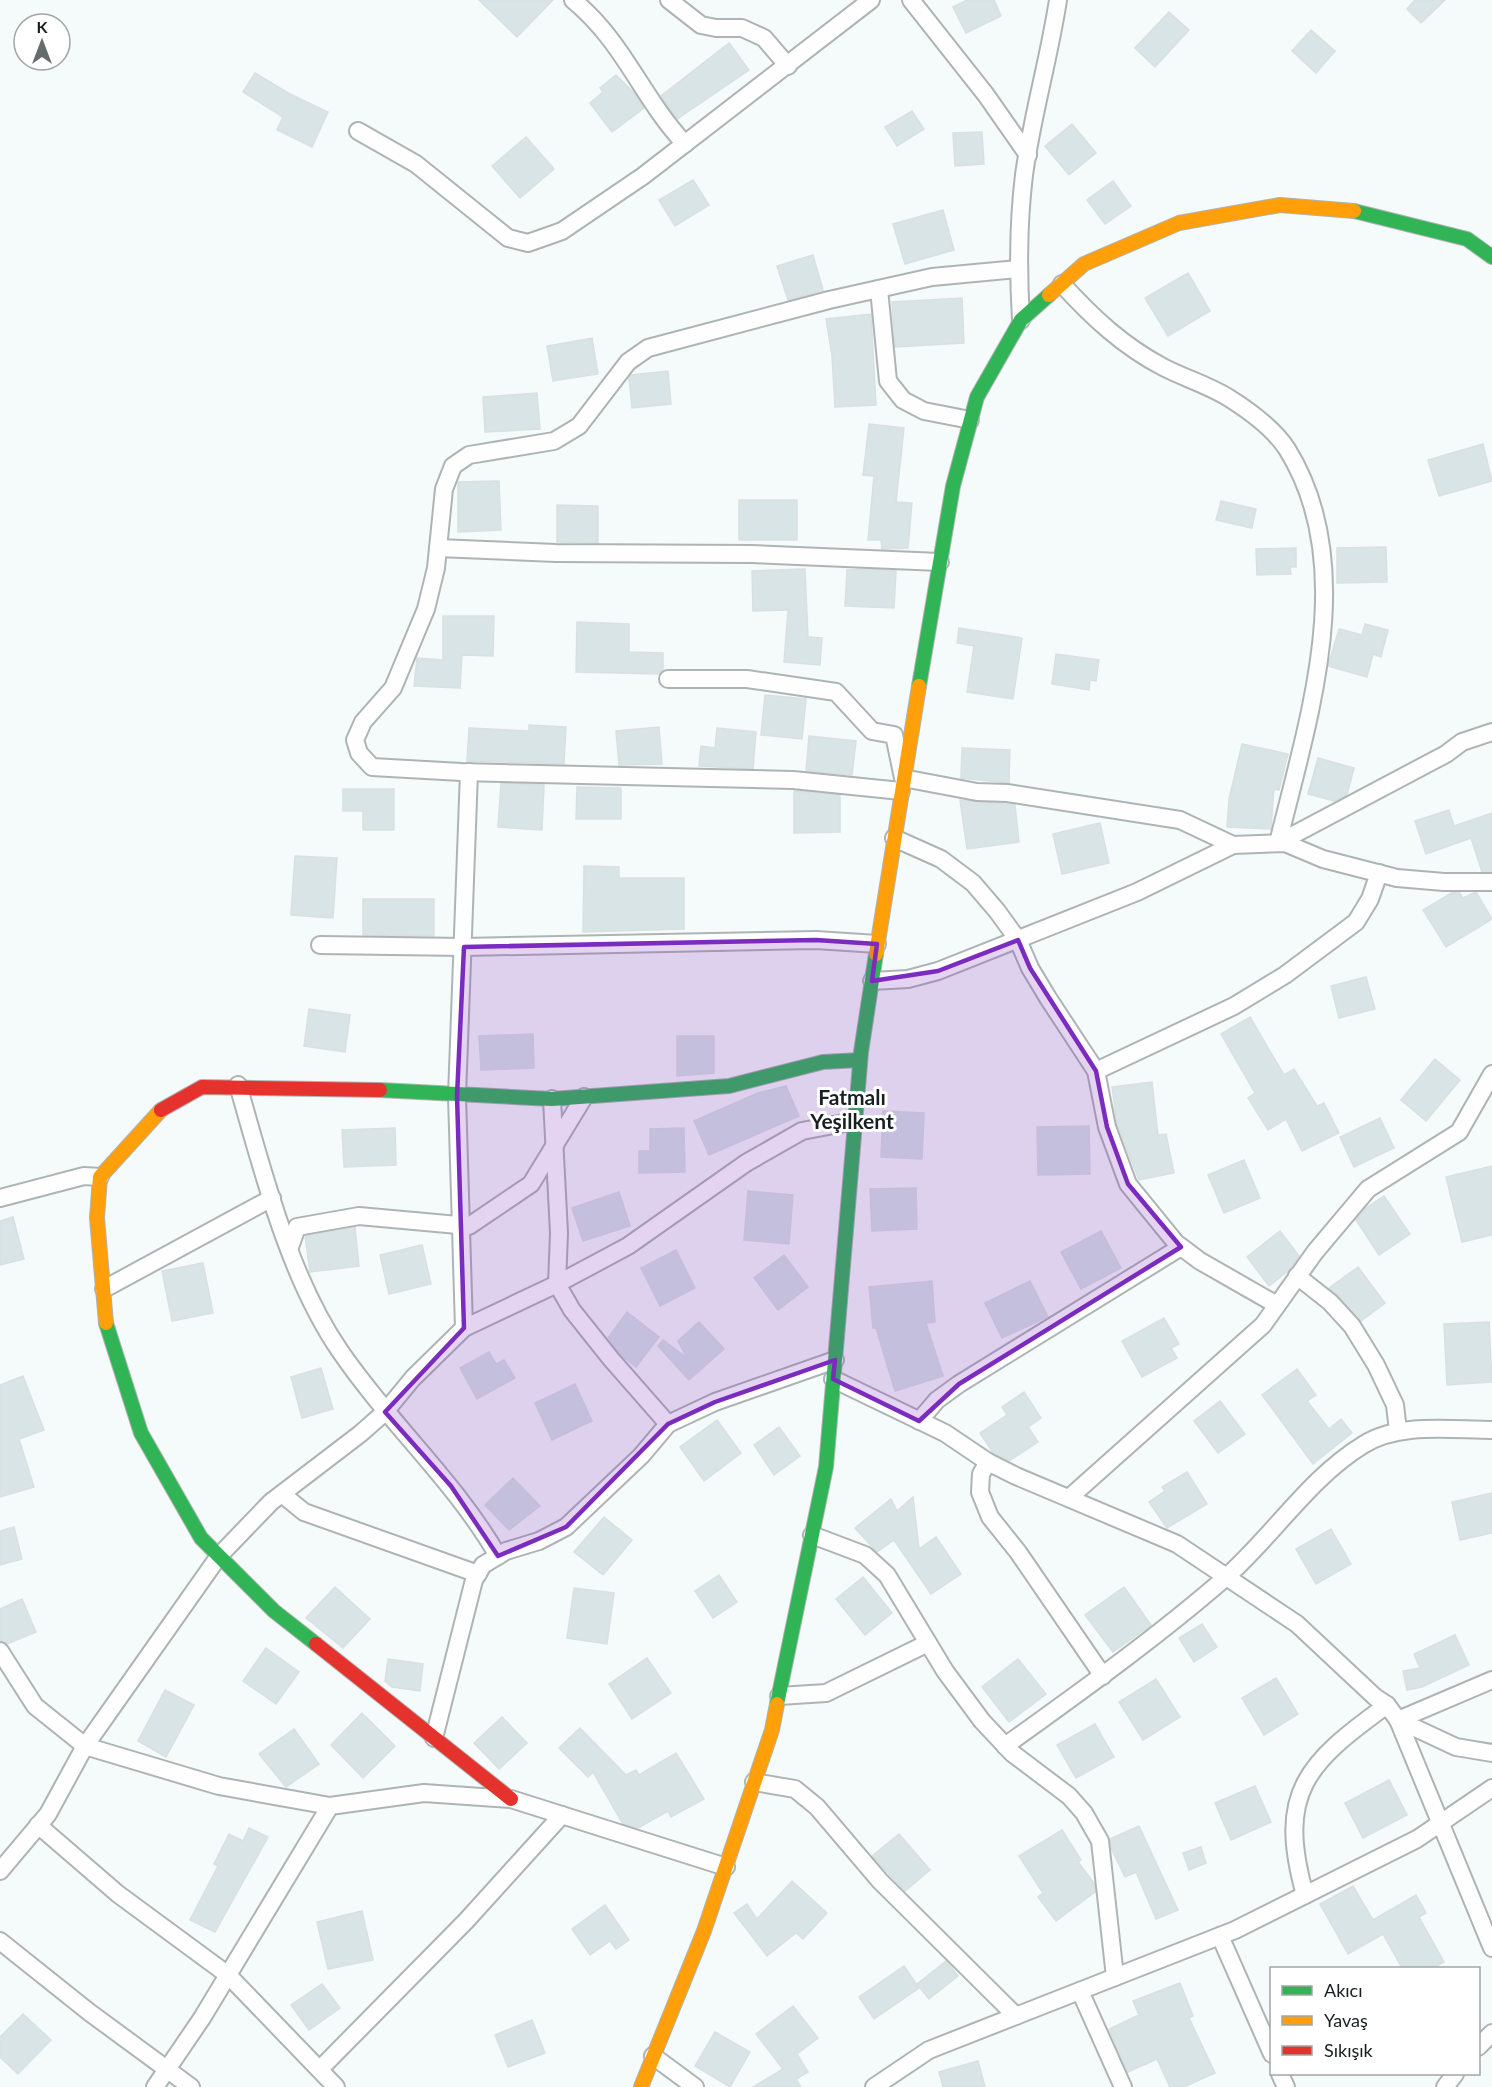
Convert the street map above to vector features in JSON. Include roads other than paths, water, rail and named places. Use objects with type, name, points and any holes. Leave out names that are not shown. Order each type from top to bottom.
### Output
[{"type":"street","points":[[573,0],[606,31],[668,125],[685,144]]},
{"type":"street","points":[[669,0],[701,25],[716,28],[742,28],[764,38],[788,66]]},
{"type":"street","points":[[358,131],[416,164],[508,238],[528,243],[562,231],[685,144],[871,0]]},
{"type":"street","points":[[911,0],[986,95],[1028,154]]},
{"type":"street","points":[[1021,320],[1018,269],[1024,174],[1050,52],[1058,0]]},
{"type":"street","points":[[641,2087],[704,1931],[772,1730],[826,1467],[860,1060],[902,784],[953,486],[977,397],[1021,320],[1084,264],[1179,223],[1280,205],[1365,212],[1467,239],[1492,257]]},
{"type":"street","points":[[1018,269],[932,277],[648,348],[628,362],[579,426],[571,431],[554,441],[469,455],[453,466],[444,489],[438,548],[426,609],[393,688],[363,722],[355,740],[359,753],[372,767],[469,772],[902,784],[1006,793],[1180,820],[1233,845]]},
{"type":"street","points":[[1062,284],[1110,334],[1164,368],[1228,397],[1261,423],[1286,447],[1305,484],[1317,519],[1323,558],[1319,652],[1303,751],[1278,843]]},
{"type":"street","points":[[879,289],[888,381],[903,400],[924,411],[970,420]]},
{"type":"street","points":[[438,548],[556,553],[751,554],[940,562]]},
{"type":"street","points":[[668,679],[747,679],[836,692],[872,731],[894,735],[902,784]]},
{"type":"street","points":[[1278,843],[1446,754],[1462,742],[1492,732]]},
{"type":"street","points":[[464,1328],[457,1096],[465,947],[469,772]]},
{"type":"street","points":[[894,838],[941,859],[973,883],[1018,940],[1030,969],[1096,1071],[1107,1127],[1128,1184],[1181,1247],[1200,1261],[1277,1305]]},
{"type":"street","points":[[872,981],[908,979],[938,971],[1137,892],[1233,845],[1278,843],[1323,859],[1397,878],[1444,882],[1492,882]]},
{"type":"street","points":[[1096,1071],[1234,1006],[1285,975],[1356,922],[1370,899],[1379,873]]},
{"type":"street","points":[[320,945],[465,947],[816,940],[877,944]]},
{"type":"street","points":[[510,1799],[274,1611],[201,1538],[141,1433],[106,1322],[97,1218],[100,1177],[165,1105],[202,1087],[238,1085],[327,1087],[457,1096],[552,1099],[729,1086],[823,1062],[860,1060]]},
{"type":"street","points":[[1069,1498],[1263,1325],[1297,1276],[1368,1190],[1459,1132],[1492,1074]]},
{"type":"street","points":[[238,1085],[272,1198],[309,1301],[340,1351],[385,1412],[465,1503],[498,1556]]},
{"type":"street","points":[[290,1247],[297,1227],[359,1216],[469,1226],[531,1184],[584,1097]]},
{"type":"street","points":[[552,1099],[560,1233],[557,1284],[572,1310],[668,1424]]},
{"type":"street","points":[[0,1871],[48,1814],[85,1746],[219,1556],[282,1494],[385,1412],[413,1378],[464,1328],[557,1284],[628,1246],[746,1163],[802,1131],[855,1121]]},
{"type":"street","points":[[0,1198],[84,1176],[100,1177]]},
{"type":"street","points":[[104,1289],[272,1198]]},
{"type":"street","points":[[919,1421],[937,1400],[959,1384],[1181,1247]]},
{"type":"street","points":[[1297,1276],[1330,1302],[1352,1326],[1376,1365],[1395,1405],[1398,1431]]},
{"type":"street","points":[[434,1738],[478,1574],[483,1565],[498,1556],[566,1527],[641,1456],[668,1424],[715,1402],[835,1360]]},
{"type":"street","points":[[834,1379],[945,1433],[988,1462],[1177,1544],[1297,1624],[1387,1706],[1398,1720],[1492,1948]]},
{"type":"street","points":[[1005,1746],[1102,1676],[1226,1577],[1323,1477],[1363,1444],[1398,1431],[1492,1430]]},
{"type":"street","points":[[988,1462],[981,1474],[980,1492],[990,1516],[1018,1552],[1102,1676]]},
{"type":"street","points":[[282,1494],[304,1512],[478,1574]]},
{"type":"street","points":[[812,1535],[865,1555],[887,1575],[928,1643],[982,1721],[1005,1746],[1069,1796],[1084,1813],[1100,1841],[1115,1977]]},
{"type":"street","points":[[778,1696],[826,1693],[928,1643]]},
{"type":"street","points":[[0,1652],[35,1706],[85,1746],[219,1786],[330,1806],[424,1793],[510,1799],[726,1867]]},
{"type":"street","points":[[1398,1720],[1492,1680]]},
{"type":"street","points":[[1305,1895],[1296,1865],[1294,1824],[1299,1793],[1321,1758],[1387,1706]]},
{"type":"street","points":[[1398,1720],[1456,1747],[1492,1753]]},
{"type":"street","points":[[754,1782],[795,1789],[817,1807],[879,1881],[1016,2016]]},
{"type":"street","points":[[874,2087],[929,2050],[1220,1936],[1305,1895],[1440,1826],[1492,1788]]},
{"type":"street","points":[[155,2087],[228,1975],[330,1806]]},
{"type":"street","points":[[321,2068],[466,1921],[562,1815]]},
{"type":"street","points":[[38,1825],[118,1894],[228,1975],[321,2068],[336,2087]]},
{"type":"street","points":[[1220,1936],[1270,2049]]},
{"type":"street","points":[[0,1941],[191,2087]]},
{"type":"street","points":[[1080,1991],[1123,2087]]},
{"type":"street","points":[[1480,2046],[1492,2033]]},
{"type":"street","points":[[653,2056],[695,2087]]},
{"type":"district","name":"Fatmalı Yeşilkent","points":[[852,1110]]}]
